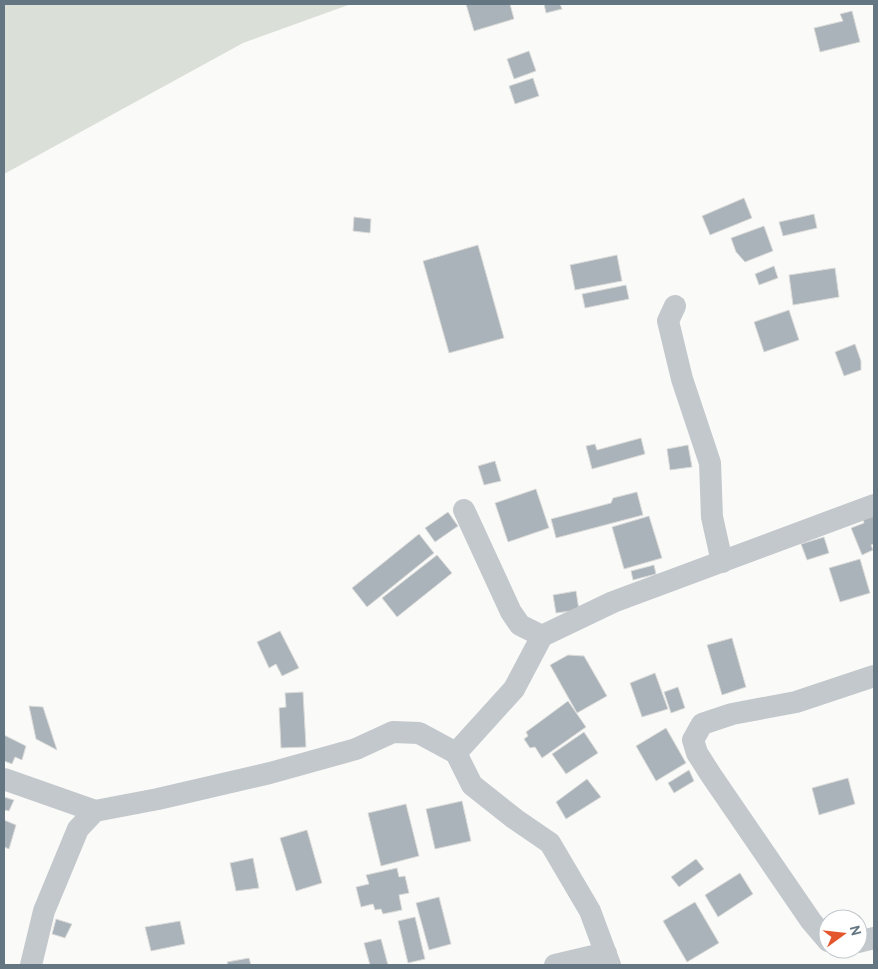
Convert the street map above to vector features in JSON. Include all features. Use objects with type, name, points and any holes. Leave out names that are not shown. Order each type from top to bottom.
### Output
[{"type":"street","points":[[675,306],[668,321],[682,378],[710,463],[712,517],[722,562]]},
{"type":"street","points":[[456,753],[514,689],[542,636],[612,602],[874,505]]},
{"type":"street","points":[[464,510],[511,612],[520,625],[542,636]]},
{"type":"street","points":[[818,930],[810,921],[697,753],[693,740],[702,724],[732,714],[796,702],[874,676]]},
{"type":"street","points":[[4,779],[95,811],[158,799],[356,750],[393,732],[419,733],[456,753],[472,785],[515,819],[550,843],[590,911],[608,959],[555,965]]},
{"type":"street","points":[[31,965],[44,911],[78,829],[95,811]]},
{"type":"shaded area","points":[[4,4],[351,4],[243,43],[4,174]]},
{"type":"building","points":[[466,4],[510,4],[514,19],[474,31]]},
{"type":"building","points":[[544,4],[560,4],[562,9],[546,13]]},
{"type":"building","points":[[852,11],[860,42],[820,52],[814,28],[843,21],[840,14]]},
{"type":"building","points":[[529,51],[536,71],[514,79],[507,59]]},
{"type":"building","points":[[533,78],[539,96],[515,104],[509,86]]},
{"type":"building","points":[[744,198],[752,218],[710,235],[702,216]]},
{"type":"building","points":[[814,214],[817,228],[783,236],[779,222]]},
{"type":"building","points":[[354,217],[371,219],[370,233],[353,231]]},
{"type":"building","points":[[764,226],[773,251],[745,262],[736,252],[731,238]]},
{"type":"building","points":[[478,245],[504,338],[449,353],[423,261]]},
{"type":"building","points":[[617,255],[622,281],[575,290],[570,265]]},
{"type":"building","points":[[774,266],[778,278],[759,285],[755,274]]},
{"type":"building","points":[[835,268],[839,297],[793,305],[789,275]]},
{"type":"building","points":[[626,285],[629,299],[585,308],[582,294]]},
{"type":"building","points":[[789,310],[799,340],[764,352],[754,322]]},
{"type":"building","points":[[855,344],[861,361],[861,370],[844,376],[835,352]]},
{"type":"building","points":[[641,438],[645,454],[592,469],[586,446],[595,444],[597,450]]},
{"type":"building","points":[[688,445],[692,467],[670,470],[667,449]]},
{"type":"building","points":[[495,461],[501,481],[484,485],[478,466]]},
{"type":"building","points":[[536,489],[549,528],[508,542],[495,503]]},
{"type":"building","points":[[637,492],[643,515],[556,538],[551,519],[611,503],[613,498]]},
{"type":"building","points":[[448,512],[458,526],[435,542],[425,528]]},
{"type":"building","points":[[874,515],[874,544],[871,545],[873,550],[862,555],[851,528],[864,523],[863,519]]},
{"type":"building","points":[[649,516],[662,558],[624,569],[612,527]]},
{"type":"building","points":[[419,534],[434,553],[367,607],[352,588]]},
{"type":"building","points":[[824,537],[829,553],[807,560],[801,544]]},
{"type":"building","points":[[437,555],[452,573],[397,617],[382,598]]},
{"type":"building","points":[[860,559],[870,593],[840,602],[829,568]]},
{"type":"building","points":[[654,565],[656,574],[633,580],[631,571]]},
{"type":"building","points":[[576,591],[579,610],[556,613],[553,595]]},
{"type":"building","points":[[280,631],[299,668],[282,676],[276,664],[269,668],[257,642]]},
{"type":"building","points":[[732,638],[746,687],[722,695],[707,645]]},
{"type":"building","points":[[568,655],[584,656],[607,696],[577,713],[550,665]]},
{"type":"building","points":[[655,673],[668,709],[642,717],[630,683]]},
{"type":"building","points":[[678,687],[685,708],[671,713],[664,692]]},
{"type":"building","points":[[303,692],[306,747],[281,748],[279,708],[286,707],[285,693]]},
{"type":"building","points":[[568,701],[586,727],[542,758],[535,747],[530,748],[524,739],[528,736],[526,732]]},
{"type":"building","points":[[29,706],[43,707],[57,750],[36,739]]},
{"type":"building","points":[[666,728],[686,763],[656,781],[636,746]]},
{"type":"building","points":[[584,732],[598,753],[566,774],[552,754]]},
{"type":"building","points":[[4,735],[26,746],[22,760],[15,757],[12,764],[4,761]]},
{"type":"building","points":[[689,770],[694,781],[674,793],[668,783]]},
{"type":"building","points":[[848,778],[855,804],[819,815],[812,788]]},
{"type":"building","points":[[587,779],[601,797],[566,819],[556,802]]},
{"type":"building","points":[[4,797],[14,800],[9,811],[4,810]]},
{"type":"building","points":[[462,801],[471,841],[435,849],[426,809]]},
{"type":"building","points":[[406,804],[419,856],[381,866],[368,813]]},
{"type":"building","points":[[4,820],[16,825],[9,849],[4,847]]},
{"type":"building","points":[[307,830],[322,883],[296,891],[280,838]]},
{"type":"building","points":[[253,858],[259,888],[236,891],[230,863]]},
{"type":"building","points":[[696,859],[704,869],[679,887],[671,877]]},
{"type":"building","points":[[397,868],[399,877],[405,876],[409,893],[399,895],[402,910],[383,914],[381,909],[375,910],[373,904],[361,907],[356,887],[369,884],[366,875]]},
{"type":"building","points":[[740,873],[753,894],[718,917],[705,895]]},
{"type":"building","points":[[439,897],[451,944],[429,950],[416,903]]},
{"type":"building","points":[[695,902],[719,943],[687,962],[663,921]]},
{"type":"building","points":[[415,917],[425,959],[408,963],[398,921]]},
{"type":"building","points":[[56,919],[72,924],[65,938],[52,934]]},
{"type":"building","points":[[180,921],[185,944],[151,951],[145,927]]},
{"type":"building","points":[[381,939],[388,965],[370,965],[364,943]]},
{"type":"building","points":[[249,958],[251,965],[228,965],[227,962]]}]
